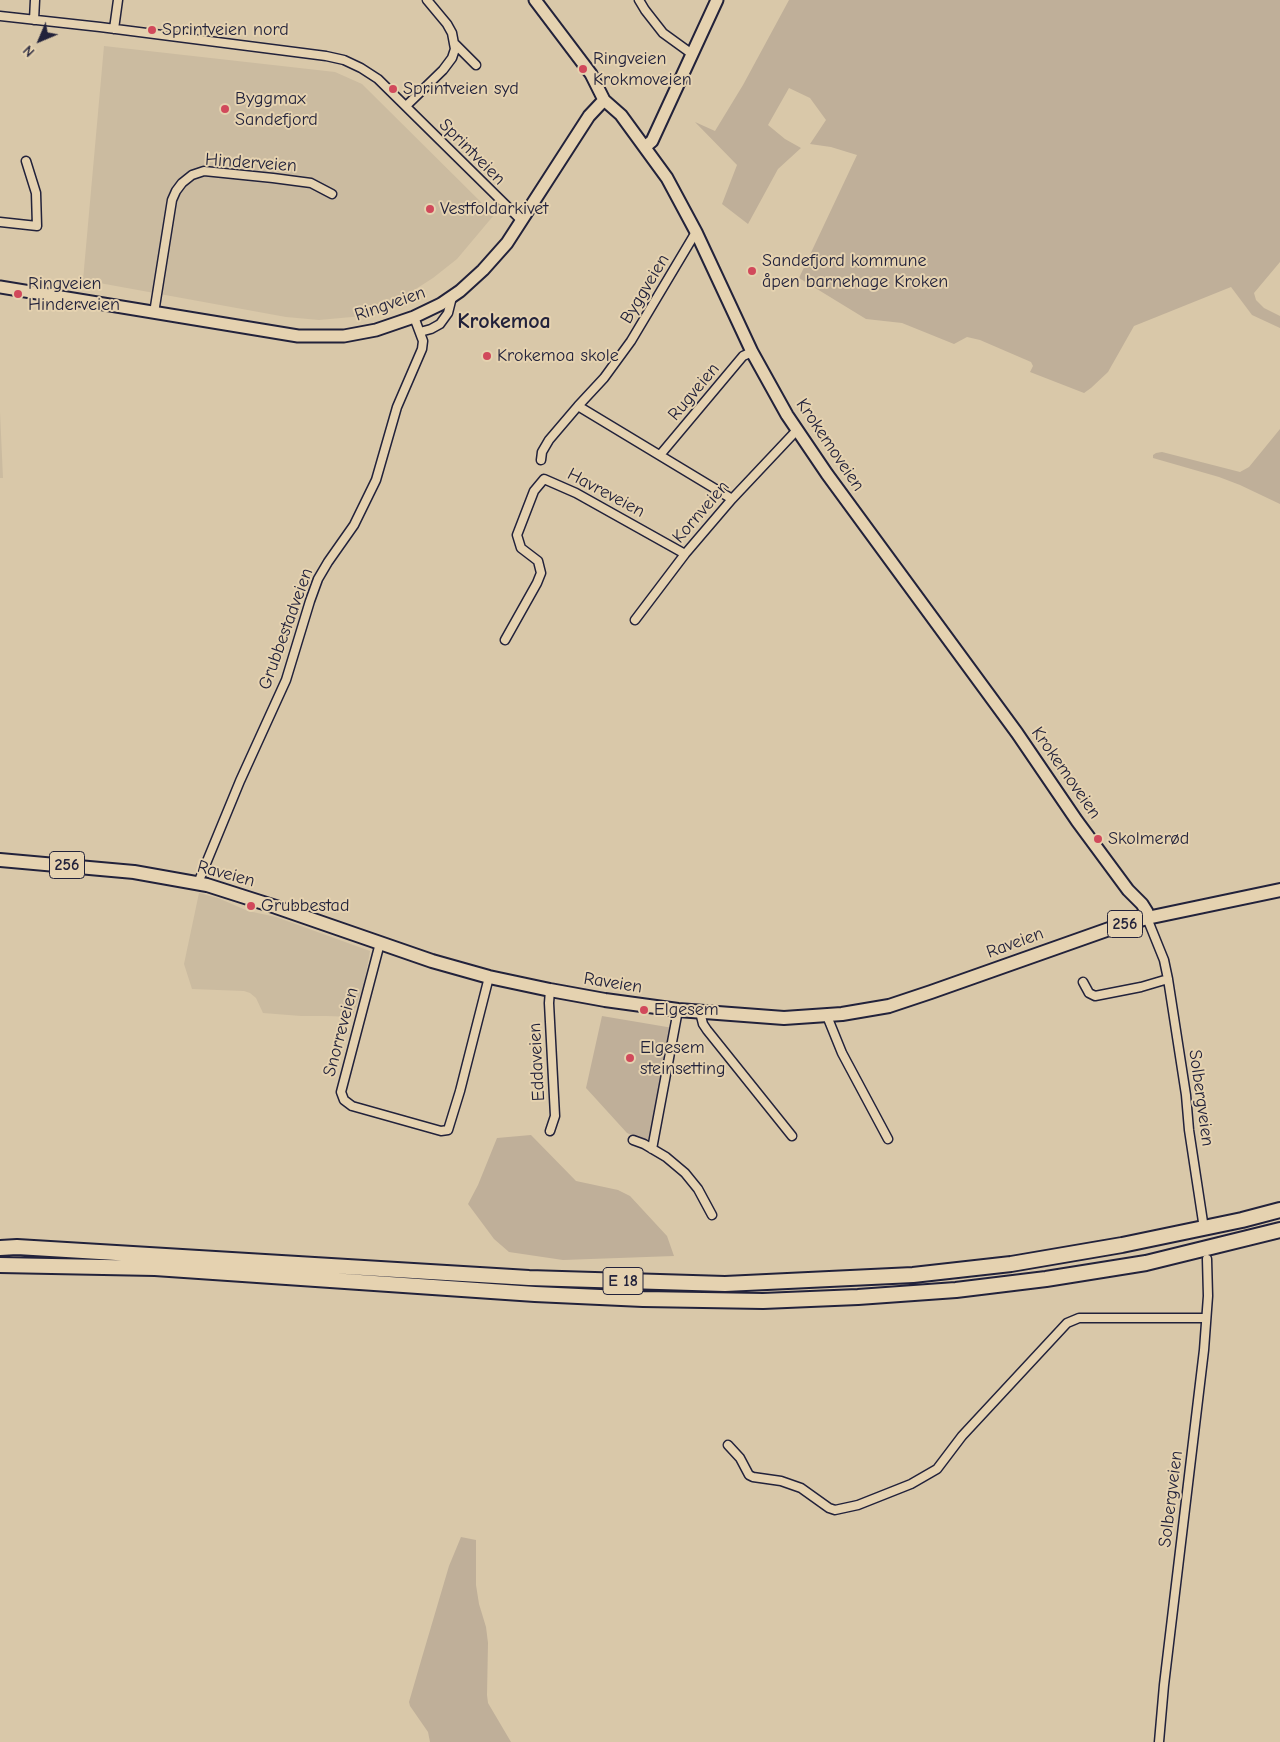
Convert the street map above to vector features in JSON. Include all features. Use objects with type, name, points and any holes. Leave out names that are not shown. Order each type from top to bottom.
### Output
[{"type":"highway","name":"E 18","points":[[0,1248],[529,1278],[725,1284],[913,1275],[1010,1264],[1122,1245],[1242,1220],[1280,1210]]},
{"type":"highway","name":"E 18","points":[[0,1265],[155,1268],[535,1294],[643,1299],[763,1301],[956,1290],[1046,1279],[1210,1253],[1280,1230]]},
{"type":"main road","name":"Krokemoveien","points":[[535,0],[591,74],[604,100],[621,115],[667,178],[696,232],[752,352],[797,430],[1128,890],[1140,914],[1147,918]]},
{"type":"main road","points":[[645,147],[652,141],[717,0]]},
{"type":"main road","name":"Ringveien","points":[[0,287],[276,333],[316,337],[344,336],[372,331],[414,317],[452,297],[469,284],[496,256],[522,221],[580,128],[604,100]]},
{"type":"main road","name":"Raveien","points":[[0,860],[134,872],[198,883],[244,896],[432,961],[489,977],[550,990],[613,1002],[678,1010],[775,1018],[827,1016],[871,1009],[908,1000],[1089,935],[1147,918],[1280,890]]},
{"type":"street","points":[[34,20],[35,0]]},
{"type":"street","points":[[114,29],[118,0]]},
{"type":"street","points":[[406,106],[443,70],[452,58],[455,44],[452,33],[427,0]]},
{"type":"street","points":[[639,0],[663,34],[692,54]]},
{"type":"street","name":"Sprintveien","points":[[0,16],[326,56],[344,60],[370,74],[406,106],[522,221]]},
{"type":"street","points":[[455,44],[476,65]]},
{"type":"street","points":[[0,222],[37,226],[36,193],[26,161]]},
{"type":"street","name":"Hinderveien","points":[[154,313],[172,200],[182,183],[192,175],[204,172],[312,183],[332,194]]},
{"type":"street","name":"Byggveien","points":[[541,460],[542,452],[549,440],[604,378],[632,341],[696,232]]},
{"type":"street","points":[[420,332],[431,330],[440,324],[448,313],[452,297]]},
{"type":"street","name":"Grubbestadveien","points":[[198,883],[286,680],[318,579],[351,531],[376,480],[397,407],[422,349],[423,341],[414,317]]},
{"type":"street","name":"Rugveien","points":[[660,455],[743,356],[752,352]]},
{"type":"street","points":[[578,406],[732,499]]},
{"type":"street","name":"Kornveien","points":[[635,620],[685,554],[732,499],[797,430]]},
{"type":"street","name":"Havreveien","points":[[505,640],[541,573],[538,561],[521,548],[517,535],[534,491],[544,479],[576,493],[685,554]]},
{"type":"street","name":"Solbergveien","points":[[1147,918],[1164,960],[1168,979],[1203,1222]]},
{"type":"street","name":"Snorreveien","points":[[380,943],[341,1092],[344,1100],[352,1106],[441,1131],[448,1130],[489,977]]},
{"type":"street","points":[[1083,982],[1089,993],[1095,996],[1141,987],[1168,979]]},
{"type":"street","name":"Eddaveien","points":[[550,990],[549,1003],[555,1116],[550,1131]]},
{"type":"street","points":[[652,1149],[678,1010]]},
{"type":"street","points":[[700,1012],[703,1024],[707,1030],[792,1136]]},
{"type":"street","points":[[827,1016],[842,1053],[888,1139]]},
{"type":"street","points":[[632,1140],[666,1157],[685,1173],[698,1189],[712,1215]]},
{"type":"street","name":"Solbergveien","points":[[1159,1742],[1176,1581],[1192,1456],[1206,1318],[1210,1253]]},
{"type":"street","points":[[728,1445],[740,1458],[749,1475],[753,1477],[781,1481],[801,1488],[829,1508],[835,1510],[858,1505],[912,1484],[937,1469],[962,1436],[1067,1323],[1079,1318],[1206,1318]]},
{"type":"shaded area","points":[[789,0],[1280,0],[1280,262],[1254,293],[1256,300],[1264,308],[1280,316],[1280,328],[1252,315],[1231,287],[1134,326],[1108,372],[1084,393],[1030,372],[1033,366],[1031,362],[980,340],[967,337],[954,344],[902,323],[866,319],[799,278],[857,155],[831,147],[810,144],[826,120],[810,98],[789,88],[768,125],[785,139],[801,148],[778,169],[748,224],[722,204],[737,165],[695,122],[715,131],[743,85]]},
{"type":"shaded area","points":[[104,46],[335,72],[362,84],[494,215],[457,259],[433,278],[408,294],[363,316],[319,320],[286,317],[83,280]]},
{"type":"shaded area","points":[[0,412],[3,478],[0,478]]},
{"type":"shaded area","points":[[1280,429],[1280,504],[1219,477],[1153,458],[1153,455],[1156,453],[1162,452],[1240,472],[1249,467]]},
{"type":"shaded area","points":[[199,893],[218,898],[248,911],[276,917],[370,951],[364,985],[352,1017],[263,1013],[256,998],[250,993],[244,991],[192,989],[184,964]]},
{"type":"shaded area","name":"Elgesem steinsetting","points":[[602,1016],[673,1028],[652,1134],[649,1139],[643,1140],[627,1133],[586,1088]]},
{"type":"shaded area","points":[[531,1135],[576,1181],[618,1190],[630,1196],[667,1236],[674,1256],[563,1260],[509,1252],[494,1239],[468,1204],[478,1185],[497,1138]]},
{"type":"shaded area","points":[[461,1537],[476,1540],[476,1585],[488,1643],[488,1703],[511,1742],[430,1742],[428,1732],[409,1702],[449,1566]]},
{"type":"place","name":"Sprintveien nord","points":[[152,30]]},
{"type":"place","name":"Ringveien Krokmoveien","points":[[583,69]]},
{"type":"place","name":"Sprintveien syd","points":[[393,89]]},
{"type":"place","name":"Byggmax Sandefjord","points":[[225,109]]},
{"type":"place","name":"Vestfoldarkivet","points":[[430,209]]},
{"type":"place","name":"Sandefjord kommune åpen barnehage Kroken","points":[[752,271]]},
{"type":"place","name":"Ringveien Hinderveien","points":[[18,294]]},
{"type":"place","name":"Krokemoa skole","points":[[487,356]]},
{"type":"place","name":"Skolmerød","points":[[1098,839]]},
{"type":"place","name":"Grubbestad","points":[[251,906]]},
{"type":"place","name":"Elgesem","points":[[644,1010]]},
{"type":"place","name":"Elgesem steinsetting","points":[[630,1058]]},
{"type":"district","name":"Krokemoa","points":[[504,322]]}]
